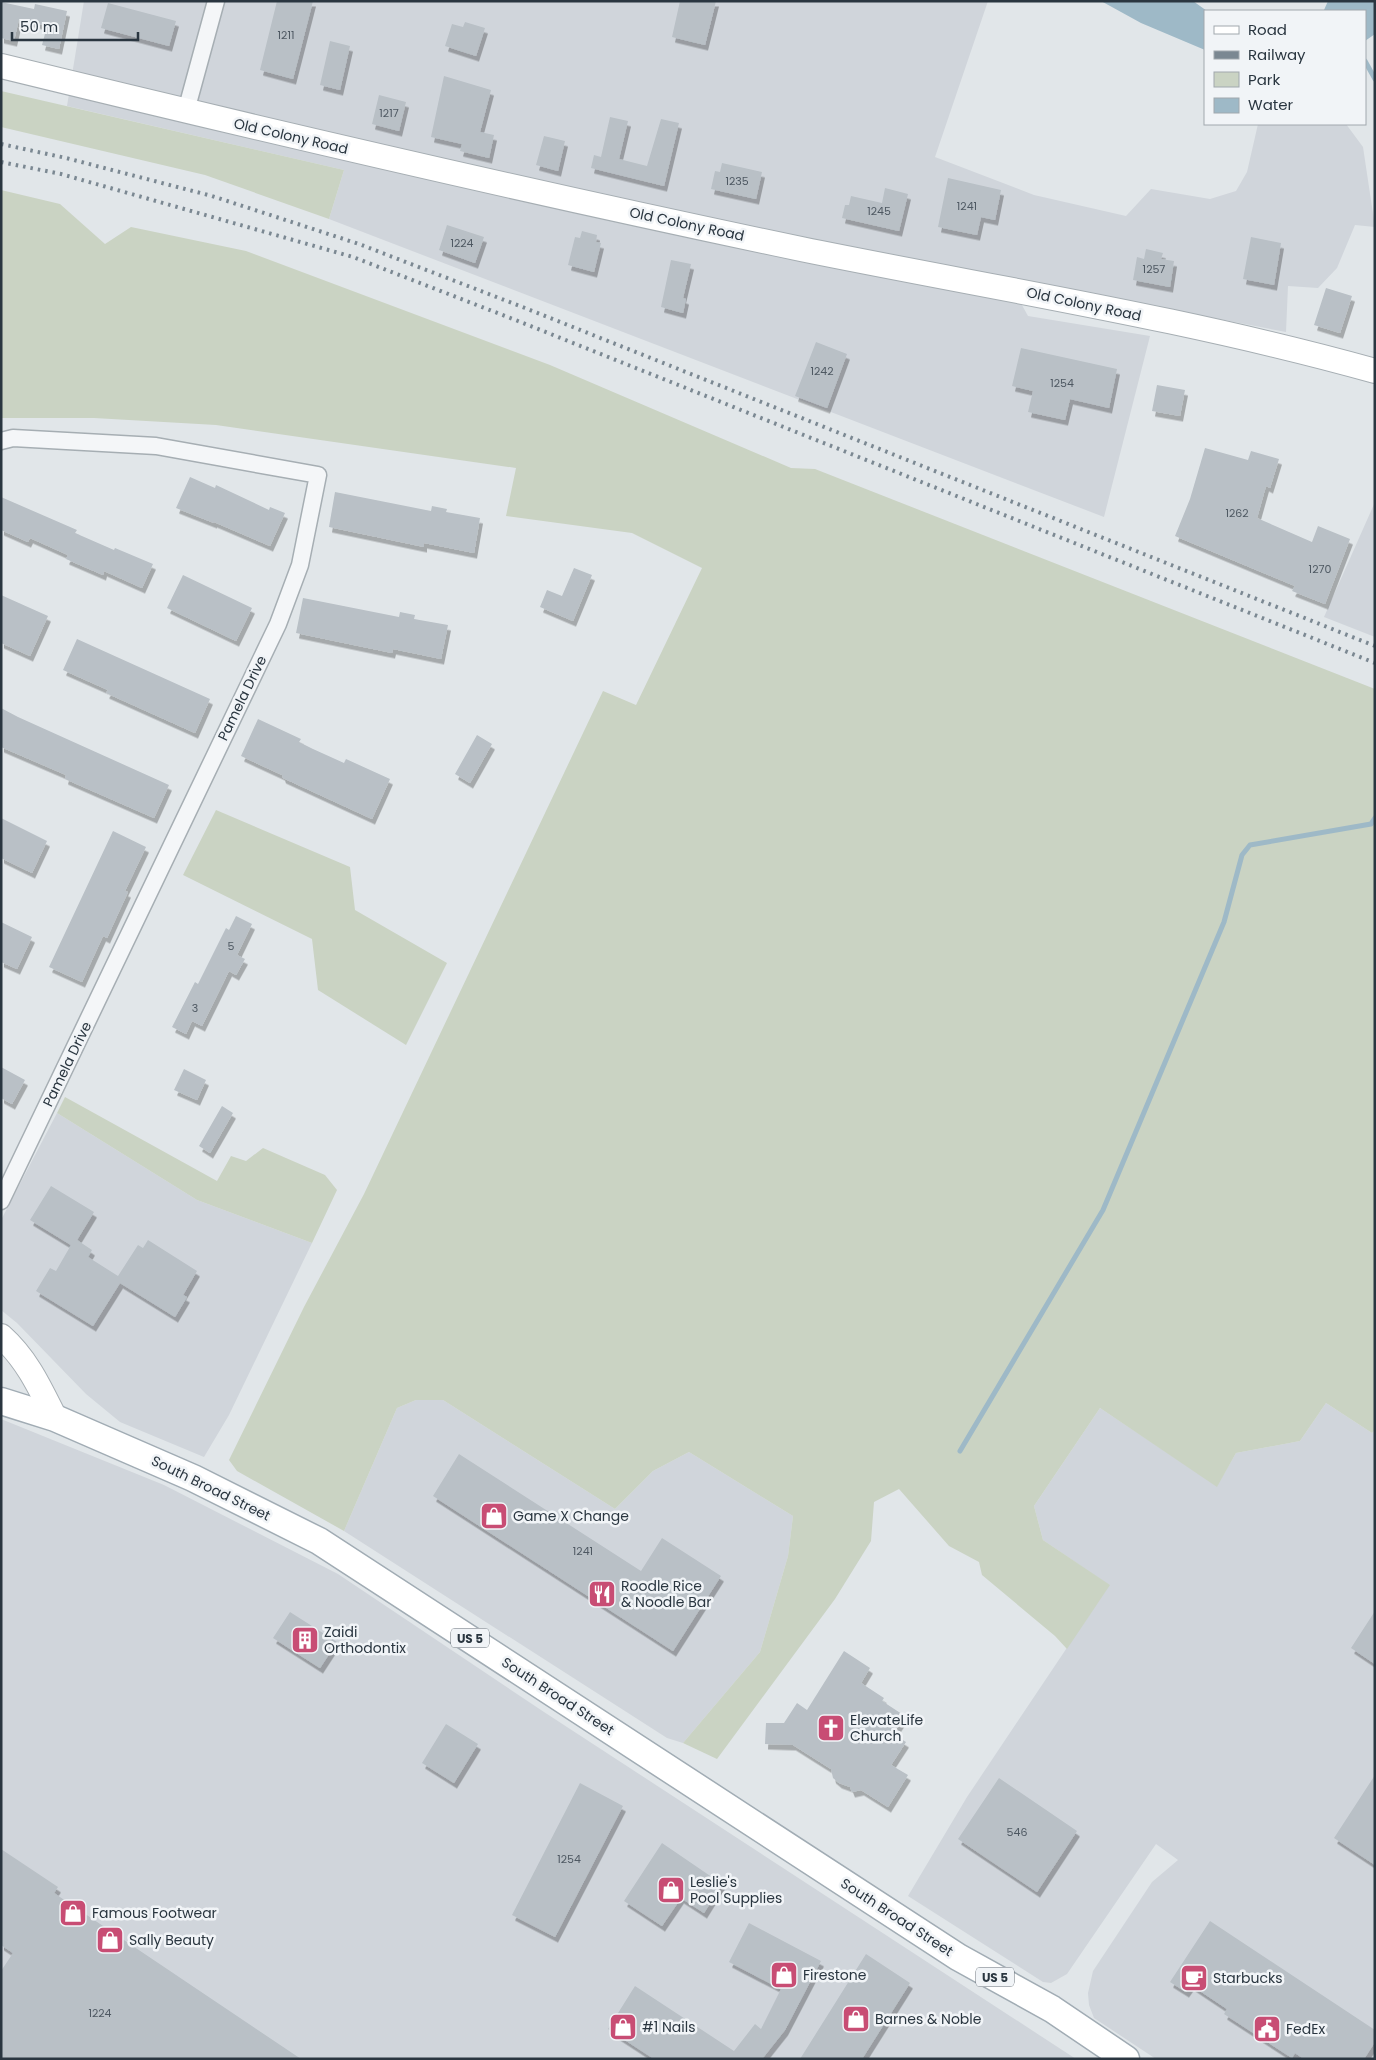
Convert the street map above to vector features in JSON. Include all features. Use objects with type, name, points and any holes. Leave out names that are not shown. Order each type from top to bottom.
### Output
[{"type":"main road","name":"Old Colony Road","points":[[1,66],[365,154],[720,232],[979,282],[1263,342],[1375,371]]},
{"type":"main road","points":[[1,1336],[21,1356],[33,1374],[56,1418]]},
{"type":"main road","name":"US 5","points":[[1,1401],[56,1418]]},
{"type":"main road","name":"South Broad Street","points":[[56,1418],[193,1478],[319,1541],[958,1957],[1052,2009],[1126,2059]]},
{"type":"street","points":[[186,111],[216,1]]},
{"type":"street","name":"Pamela Drive","points":[[1,441],[13,438],[156,446],[318,475],[300,565],[278,624],[1,1201]]},
{"type":"shaded area","points":[[84,1],[988,1],[935,157],[1034,195],[1126,216],[1151,189],[1210,199],[1236,191],[1247,172],[1258,125],[1347,125],[1363,147],[1375,227],[1355,225],[1337,268],[1318,288],[1288,286],[1286,332],[1007,278],[1028,316],[1150,336],[1104,517],[329,219],[344,170],[67,106]]},
{"type":"shaded area","points":[[1375,502],[1375,637],[1324,617]]},
{"type":"shaded area","points":[[57,1113],[197,1200],[312,1243],[229,1415],[204,1457],[120,1422],[86,1394],[17,1323],[1,1310],[1,1220]]},
{"type":"shaded area","points":[[416,1400],[443,1400],[615,1509],[653,1471],[689,1452],[793,1516],[788,1556],[760,1652],[683,1743],[667,1738],[344,1531],[397,1408]]},
{"type":"shaded area","points":[[1326,1403],[1372,1433],[1375,1430],[1375,2059],[1156,2059],[1094,2018],[1089,2005],[1088,1993],[1093,1971],[1152,1882],[1178,1860],[1156,1844],[1067,1974],[1051,1983],[1043,1982],[908,1896],[967,1797],[1109,1585],[1043,1540],[1034,1506],[1100,1408],[1217,1486],[1236,1453],[1300,1441]]},
{"type":"shaded area","points":[[1,1419],[164,1485],[338,1574],[544,1712],[1076,2059],[1,2059]]},
{"type":"green space","points":[[1,91],[344,170],[329,219],[205,175],[1,127]]},
{"type":"green space","points":[[1,190],[60,204],[105,244],[131,227],[246,251],[550,365],[791,468],[815,469],[1375,689],[1375,1430],[1372,1433],[1326,1403],[1300,1441],[1236,1453],[1217,1487],[1100,1408],[1034,1506],[1043,1540],[1110,1585],[1067,1649],[1055,1636],[982,1575],[979,1562],[949,1546],[899,1489],[874,1502],[871,1541],[835,1599],[717,1759],[683,1743],[760,1652],[788,1556],[793,1516],[689,1452],[653,1471],[615,1509],[443,1400],[416,1400],[397,1408],[344,1531],[237,1471],[229,1460],[304,1307],[364,1194],[603,691],[636,705],[702,568],[632,533],[506,516],[516,468],[216,425],[94,418],[1,418]]},
{"type":"green space","points":[[216,810],[350,867],[355,910],[447,963],[406,1045],[318,990],[312,939],[183,875]]},
{"type":"green space","points":[[65,1097],[217,1181],[231,1156],[246,1161],[263,1148],[325,1175],[337,1190],[312,1243],[197,1200],[57,1113]]},
{"type":"water","points":[[1101,1],[1193,1],[1206,10],[1204,10],[1204,50],[1141,23]]},
{"type":"water","points":[[1328,1],[1375,1],[1375,34],[1366,40],[1366,10],[1324,10]]},
{"type":"building","points":[[277,1],[313,1],[293,79],[260,70]]},
{"type":"building","points":[[680,1],[716,1],[705,45],[672,37]]},
{"type":"building","points":[[1,2],[34,9],[35,4],[67,11],[59,49],[42,45],[47,26],[19,19],[14,41],[1,38]]},
{"type":"building","points":[[108,3],[176,21],[169,46],[101,28]]},
{"type":"building","points":[[465,22],[485,28],[476,56],[445,46],[452,24],[463,27]]},
{"type":"building","points":[[330,41],[350,46],[340,90],[320,85]]},
{"type":"building","points":[[444,76],[491,90],[480,132],[494,135],[489,158],[460,151],[462,144],[431,137]]},
{"type":"building","points":[[379,95],[406,102],[399,131],[372,124]]},
{"type":"building","points":[[610,117],[628,121],[619,159],[647,166],[661,119],[679,123],[664,186],[591,168],[594,155],[601,157]]},
{"type":"building","points":[[544,136],[565,141],[558,171],[536,165]]},
{"type":"building","points":[[722,163],[762,172],[756,199],[711,189],[715,171],[720,172]]},
{"type":"building","points":[[948,178],[1001,190],[995,220],[981,217],[977,235],[938,227]]},
{"type":"building","points":[[885,188],[908,194],[899,231],[842,218],[845,205],[849,205],[851,196],[882,203]]},
{"type":"building","points":[[447,225],[484,237],[475,263],[439,250]]},
{"type":"building","points":[[582,231],[597,235],[596,242],[601,243],[594,272],[568,265],[575,237],[580,238]]},
{"type":"building","points":[[1251,237],[1281,243],[1274,285],[1243,279]]},
{"type":"building","points":[[1146,249],[1163,253],[1161,259],[1174,261],[1170,287],[1133,280],[1137,257],[1144,259]]},
{"type":"building","points":[[671,260],[691,264],[683,298],[686,299],[683,313],[661,307]]},
{"type":"building","points":[[1326,288],[1352,296],[1340,333],[1314,325]]},
{"type":"building","points":[[816,342],[847,354],[827,408],[795,396]]},
{"type":"building","points":[[1021,348],[1117,369],[1109,408],[1070,399],[1065,420],[1028,412],[1033,391],[1012,386]]},
{"type":"building","points":[[1157,385],[1185,390],[1180,416],[1152,411]]},
{"type":"building","points":[[1205,448],[1248,460],[1251,451],[1279,459],[1270,488],[1266,486],[1257,518],[1312,542],[1318,526],[1350,539],[1325,604],[1292,591],[1295,586],[1175,536],[1190,499]]},
{"type":"building","points":[[190,477],[215,488],[216,485],[269,510],[270,507],[285,513],[270,546],[176,508]]},
{"type":"building","points":[[335,492],[431,511],[432,506],[447,509],[446,512],[480,518],[474,553],[424,543],[424,547],[329,527]]},
{"type":"building","points":[[1,497],[77,530],[75,533],[153,564],[142,588],[104,571],[103,575],[66,559],[68,555],[30,538],[28,542],[1,530]]},
{"type":"building","points":[[574,568],[592,575],[573,621],[540,607],[547,590],[562,596]]},
{"type":"building","points":[[183,575],[252,608],[236,641],[167,608]]},
{"type":"building","points":[[1,595],[48,616],[30,656],[1,643]]},
{"type":"building","points":[[303,598],[399,617],[400,612],[415,615],[414,619],[448,625],[441,659],[393,649],[392,653],[296,633]]},
{"type":"building","points":[[77,639],[210,699],[195,733],[106,693],[108,690],[63,670]]},
{"type":"building","points":[[1,708],[169,785],[154,818],[65,779],[66,775],[1,747]]},
{"type":"building","points":[[258,719],[301,739],[299,742],[313,749],[344,763],[346,759],[390,779],[372,819],[283,778],[282,775],[241,756]]},
{"type":"building","points":[[477,735],[492,744],[470,783],[455,774]]},
{"type":"building","points":[[1,818],[47,841],[32,873],[1,858]]},
{"type":"building","points":[[113,831],[146,847],[125,891],[128,892],[107,938],[103,936],[82,982],[49,967]]},
{"type":"building","points":[[236,916],[252,924],[237,955],[245,959],[236,975],[229,971],[202,1026],[192,1021],[186,1034],[172,1027],[195,982],[198,984],[226,928],[229,930]]},
{"type":"building","points":[[1,922],[32,937],[17,969],[1,962]]},
{"type":"building","points":[[1,1067],[25,1080],[12,1104],[1,1098]]},
{"type":"building","points":[[184,1069],[206,1080],[197,1100],[174,1090]]},
{"type":"building","points":[[222,1106],[233,1113],[210,1153],[199,1146]]},
{"type":"building","points":[[51,1186],[94,1212],[77,1240],[92,1250],[88,1257],[118,1276],[138,1245],[143,1248],[148,1240],[197,1271],[183,1295],[187,1297],[175,1317],[120,1283],[93,1326],[36,1291],[50,1268],[56,1271],[71,1245],[30,1220]]},
{"type":"building","points":[[459,1454],[641,1571],[662,1538],[721,1576],[673,1651],[433,1496]]},
{"type":"building","points":[[1375,1611],[1375,1664],[1351,1648]]},
{"type":"building","name":"Zaidi Orthodontix","points":[[290,1612],[337,1642],[320,1668],[273,1638]]},
{"type":"building","name":"ElevateLife Church","points":[[844,1651],[870,1668],[861,1683],[884,1698],[882,1701],[905,1716],[893,1734],[906,1742],[891,1765],[908,1775],[888,1807],[861,1790],[852,1792],[850,1787],[839,1783],[833,1778],[831,1769],[793,1745],[765,1744],[766,1723],[784,1723],[797,1703],[807,1710]]},
{"type":"building","points":[[446,1724],[478,1744],[454,1783],[422,1763]]},
{"type":"building","points":[[1375,1775],[1375,1865],[1334,1838]]},
{"type":"building","points":[[999,1778],[1077,1831],[1037,1892],[958,1839]]},
{"type":"building","points":[[580,1783],[623,1806],[555,1937],[512,1915]]},
{"type":"building","points":[[662,1843],[722,1884],[704,1913],[681,1898],[662,1926],[624,1901]]},
{"type":"building","points":[[1,1849],[58,1887],[54,1893],[301,2059],[1,2059],[1,1971],[13,1953],[1,1945]]},
{"type":"building","points":[[1210,1921],[1375,2030],[1375,2042],[1364,2059],[1304,2059],[1295,2053],[1292,2058],[1224,2014],[1227,2009],[1191,1985],[1186,1992],[1170,1982]]},
{"type":"building","points":[[749,1923],[821,1961],[785,2030],[762,2059],[654,2059],[608,2029],[635,1986],[734,2051],[755,2024],[761,2029],[781,1989],[729,1962]]},
{"type":"building","name":"Barnes & Noble","points":[[866,1954],[910,1983],[862,2059],[800,2059]]},
{"type":"waterway","points":[[1366,63],[1375,79]]},
{"type":"waterway","points":[[960,1451],[1103,1210],[1224,922],[1242,855],[1250,845],[1371,824],[1375,818]]},
{"type":"railway","points":[[1,144],[66,158],[212,196],[359,244],[525,308],[1375,646]]},
{"type":"railway","points":[[1,162],[61,174],[353,257],[1375,663]]},
{"type":"place","name":"Game X Change","points":[[494,1516]]},
{"type":"place","name":"Roodle Rice & Noodle Bar","points":[[602,1594]]},
{"type":"place","name":"Zaidi Orthodontix","points":[[305,1640]]},
{"type":"place","name":"ElevateLife Church","points":[[831,1728]]},
{"type":"place","name":"Leslie's Pool Supplies","points":[[671,1890]]},
{"type":"place","name":"Famous Footwear","points":[[73,1913]]},
{"type":"place","name":"Sally Beauty","points":[[110,1940]]},
{"type":"place","name":"Firestone","points":[[784,1975]]},
{"type":"place","name":"Starbucks","points":[[1194,1978]]},
{"type":"place","name":"Barnes & Noble","points":[[856,2019]]},
{"type":"place","name":"#1 Nails","points":[[623,2027]]},
{"type":"place","name":"FedEx","points":[[1267,2029]]}]
